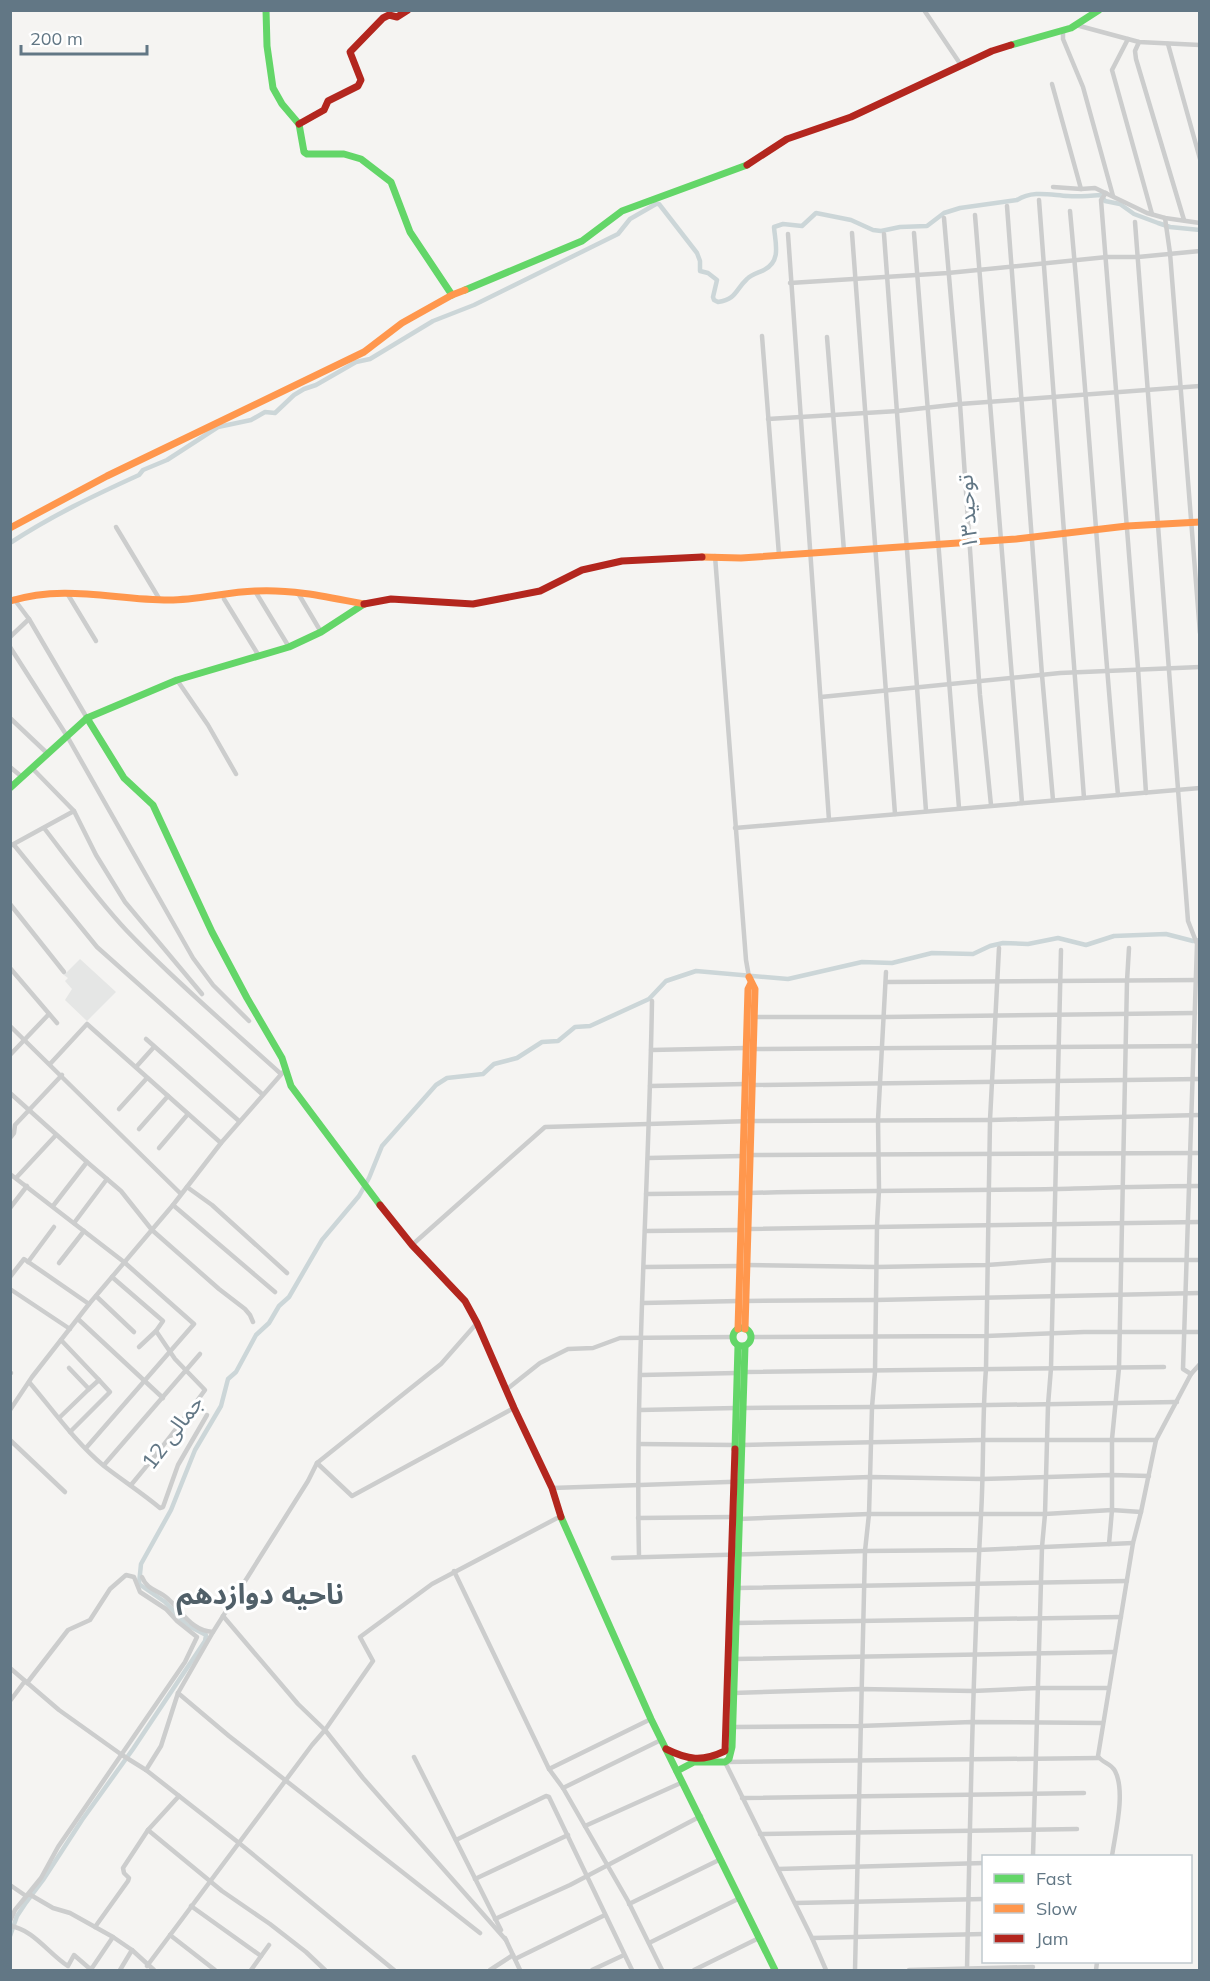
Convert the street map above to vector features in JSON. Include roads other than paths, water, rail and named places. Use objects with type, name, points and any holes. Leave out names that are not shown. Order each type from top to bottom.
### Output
[{"type":"street","points":[[266,10],[267,46],[273,88],[282,104],[299,124],[304,152],[307,154],[344,154],[361,159],[391,182],[410,232],[452,295]]},
{"type":"street","points":[[299,124],[324,110],[328,101],[358,86],[361,80],[360,73],[352,61],[350,52],[383,18],[389,15],[397,17],[408,10]]},
{"type":"street","points":[[924,10],[961,65]]},
{"type":"street","points":[[10,528],[107,476],[211,428],[364,352],[402,323],[452,295],[486,283],[582,241],[622,211],[751,164],[787,139],[851,117],[992,51],[1076,25],[1100,10]]},
{"type":"street","points":[[1076,25],[1139,42],[1200,45]]},
{"type":"street","points":[[1063,30],[1063,39],[1083,87],[1113,196]]},
{"type":"street","points":[[1128,39],[1112,70],[1152,214]]},
{"type":"street","points":[[1139,42],[1135,51],[1136,59],[1184,220]]},
{"type":"street","points":[[1168,44],[1200,159]]},
{"type":"street","points":[[1052,84],[1082,189]]},
{"type":"street","points":[[1053,187],[1095,188],[1152,214],[1200,223]]},
{"type":"street","points":[[1106,193],[1101,200],[1146,792]]},
{"type":"street","points":[[1039,200],[1084,798]]},
{"type":"street","points":[[1007,206],[1053,800]]},
{"type":"street","points":[[1071,211],[1118,795]]},
{"type":"street","points":[[975,215],[1022,803]]},
{"type":"street","name":"توحید۱۳","points":[[944,218],[960,404],[979,682],[991,806]]},
{"type":"street","points":[[1165,218],[1196,522],[1200,633]]},
{"type":"street","points":[[1135,222],[1188,921],[1198,944],[1191,1153],[1186,1222],[1183,1369],[1191,1374]]},
{"type":"street","points":[[852,233],[895,814]]},
{"type":"street","points":[[914,233],[959,808]]},
{"type":"street","points":[[788,234],[829,819]]},
{"type":"street","points":[[884,234],[926,811]]},
{"type":"street","points":[[790,283],[948,273],[1107,257],[1200,251]]},
{"type":"street","points":[[762,336],[779,555]]},
{"type":"street","points":[[827,337],[844,551]]},
{"type":"street","points":[[768,419],[865,414],[960,404],[1200,386]]},
{"type":"street","points":[[12,600],[67,593],[122,595],[160,600],[198,599],[255,591],[297,593],[364,604],[391,600],[473,604],[540,591],[582,570],[622,561],[715,556],[741,558],[876,549],[1001,540],[1127,526],[1196,522]]},
{"type":"street","points":[[116,527],[160,600]]},
{"type":"street","points":[[715,556],[746,960],[750,980],[755,989],[749,1085],[741,1329]]},
{"type":"street","points":[[255,591],[289,647]]},
{"type":"street","points":[[67,593],[96,641]]},
{"type":"street","points":[[297,593],[321,632]]},
{"type":"street","points":[[224,599],[259,656]]},
{"type":"street","points":[[11,1407],[89,1304],[173,1205],[239,1121],[283,1072],[282,1058],[212,932],[153,805],[124,778],[28,619],[12,600]]},
{"type":"street","points":[[10,788],[87,718],[177,680],[289,647],[321,632],[364,604]]},
{"type":"street","points":[[10,637],[28,619]]},
{"type":"street","points":[[10,646],[67,735],[193,958],[213,985],[249,1021]]},
{"type":"street","points":[[821,697],[1075,672],[1200,667]]},
{"type":"street","points":[[177,680],[208,725],[236,774]]},
{"type":"street","points":[[10,718],[48,754]]},
{"type":"street","points":[[10,767],[22,777]]},
{"type":"street","points":[[32,768],[74,811],[96,855],[125,902],[199,996]]},
{"type":"street","points":[[735,828],[1200,788]]},
{"type":"street","points":[[74,811],[12,845],[97,947],[262,1094]]},
{"type":"street","points":[[45,828],[128,932],[283,1072],[368,1190],[412,1245],[465,1302],[477,1323],[552,1488],[561,1516],[651,1719],[775,1971]]},
{"type":"street","points":[[10,904],[64,972]]},
{"type":"street","points":[[1193,933],[1200,932]]},
{"type":"street","points":[[967,1970],[974,1655],[987,1336],[990,1120],[999,948]]},
{"type":"street","points":[[1109,1545],[1114,1403],[1119,1368],[1118,1333],[1129,948]]},
{"type":"street","points":[[1033,1855],[1042,1547],[1051,1368],[1061,950]]},
{"type":"street","points":[[10,968],[57,1023]]},
{"type":"street","points":[[855,1971],[865,1551],[869,1514],[876,1336],[878,1120],[886,972]]},
{"type":"street","points":[[750,980],[748,989],[751,1048]]},
{"type":"street","points":[[886,982],[1197,980]]},
{"type":"street","points":[[199,996],[213,985]]},
{"type":"street","points":[[639,1556],[638,1484],[652,1001]]},
{"type":"street","points":[[754,1017],[1195,1013]]},
{"type":"street","points":[[10,1055],[49,1014]]},
{"type":"street","points":[[50,1064],[87,1024],[221,1143]]},
{"type":"street","points":[[10,1026],[181,1194]]},
{"type":"street","points":[[146,1040],[239,1121]]},
{"type":"street","points":[[651,1050],[1200,1046]]},
{"type":"street","points":[[136,1067],[154,1047]]},
{"type":"street","points":[[10,1138],[14,1133],[15,1125],[62,1075]]},
{"type":"street","points":[[119,1109],[147,1078]]},
{"type":"street","points":[[650,1086],[1200,1079]]},
{"type":"street","points":[[10,1093],[122,1191],[152,1230],[245,1309],[253,1322]]},
{"type":"street","points":[[139,1129],[168,1096]]},
{"type":"street","points":[[159,1148],[188,1114]]},
{"type":"street","points":[[412,1245],[545,1127],[748,1121],[990,1120],[1200,1115]]},
{"type":"street","points":[[16,1178],[56,1135]]},
{"type":"street","points":[[648,1158],[1200,1152]]},
{"type":"street","points":[[53,1206],[87,1162]]},
{"type":"street","points":[[10,1174],[124,1262],[194,1324],[86,1448]]},
{"type":"street","points":[[74,1223],[107,1179]]},
{"type":"street","points":[[10,1208],[27,1186]]},
{"type":"street","points":[[646,1194],[1200,1186]]},
{"type":"street","points":[[187,1187],[212,1206],[287,1273]]},
{"type":"street","points":[[173,1205],[275,1292]]},
{"type":"street","points":[[645,1231],[1200,1222]]},
{"type":"street","points":[[28,1262],[54,1227]]},
{"type":"street","points":[[59,1263],[84,1231]]},
{"type":"street","points":[[10,1277],[22,1259],[89,1304]]},
{"type":"street","points":[[644,1267],[743,1265],[876,1267],[987,1265],[1054,1260],[1200,1260]]},
{"type":"street","name":"جمالی 12","points":[[112,1277],[164,1321],[156,1331],[169,1352],[205,1391],[132,1485]]},
{"type":"street","points":[[10,1289],[70,1329]]},
{"type":"street","points":[[643,1303],[1200,1293]]},
{"type":"street","points":[[96,1296],[134,1332]]},
{"type":"street","points":[[78,1319],[163,1398]]},
{"type":"street","points":[[146,1770],[161,1746],[178,1694],[213,1632],[317,1463],[441,1364],[477,1323]]},
{"type":"street","points":[[741,1329],[749,1331],[751,1337],[749,1343],[742,1346],[735,1343],[733,1337],[735,1331],[741,1329]]},
{"type":"street","points":[[139,1347],[156,1331]]},
{"type":"street","points":[[751,1337],[1200,1332]]},
{"type":"street","points":[[506,1390],[540,1363],[568,1349],[593,1348],[620,1338],[733,1337]]},
{"type":"street","points":[[61,1340],[110,1392],[70,1432]]},
{"type":"street","points":[[666,1749],[690,1759],[718,1754],[726,1748],[742,1346]]},
{"type":"street","points":[[104,1465],[200,1354]]},
{"type":"street","points":[[1099,1758],[1102,1723],[1133,1544],[1156,1440],[1191,1374],[1200,1364]]},
{"type":"street","points":[[641,1375],[1164,1367]]},
{"type":"street","points":[[69,1368],[89,1389]]},
{"type":"street","points":[[59,1418],[99,1380]]},
{"type":"street","points":[[29,1382],[86,1448],[104,1465],[162,1508],[178,1465],[207,1415]]},
{"type":"street","points":[[640,1410],[1177,1402]]},
{"type":"street","points":[[317,1463],[352,1496],[514,1408]]},
{"type":"street","points":[[10,1440],[65,1492]]},
{"type":"street","points":[[639,1444],[1156,1440]]},
{"type":"street","points":[[552,1488],[870,1477],[982,1479],[1112,1474],[1149,1476]]},
{"type":"street","points":[[638,1518],[1045,1514],[1112,1510],[1141,1512]]},
{"type":"street","points":[[147,1966],[325,1730],[373,1661],[360,1637],[432,1584],[561,1516]]},
{"type":"street","points":[[613,1558],[978,1550],[1133,1544]]},
{"type":"street","points":[[725,1762],[731,1754],[738,1588],[735,1554]]},
{"type":"street","points":[[454,1571],[549,1769],[563,1788],[608,1865],[662,1971]]},
{"type":"street","points":[[10,1701],[68,1630],[90,1620],[110,1589],[126,1575],[134,1577],[140,1592],[166,1609],[197,1637],[185,1662],[58,1847],[29,1896],[15,1910],[10,1921]]},
{"type":"street","points":[[142,1577],[144,1584],[166,1597],[188,1621],[206,1632],[213,1632]]},
{"type":"street","points":[[738,1588],[1127,1581]]},
{"type":"street","points":[[223,1616],[298,1704],[325,1730],[363,1778],[506,1940]]},
{"type":"street","points":[[736,1623],[1121,1617]]},
{"type":"street","points":[[735,1659],[1115,1652]]},
{"type":"street","points":[[10,1668],[239,1843],[394,1971]]},
{"type":"street","points":[[733,1693],[861,1689],[973,1691],[1109,1688]]},
{"type":"street","points":[[178,1694],[480,1933]]},
{"type":"street","points":[[549,1769],[651,1719]]},
{"type":"street","points":[[732,1726],[860,1726],[972,1722],[1102,1723]]},
{"type":"street","points":[[563,1788],[661,1740]]},
{"type":"street","points":[[414,1757],[520,1971]]},
{"type":"street","points":[[677,1771],[685,1764],[692,1762],[1099,1758],[1111,1765],[1119,1780],[1119,1805],[1112,1855]]},
{"type":"street","points":[[725,1762],[826,1971]]},
{"type":"street","points":[[585,1826],[682,1782]]},
{"type":"street","points":[[742,1798],[1084,1793]]},
{"type":"street","points":[[95,1927],[128,1881],[129,1878],[123,1868],[148,1830],[179,1796]]},
{"type":"street","points":[[456,1840],[546,1797],[551,1799],[632,1971]]},
{"type":"street","points":[[495,1919],[608,1865],[700,1816]]},
{"type":"street","points":[[760,1834],[1077,1829]]},
{"type":"street","points":[[148,1830],[211,1881],[270,1923],[306,1952],[325,1971]]},
{"type":"street","points":[[475,1880],[568,1835]]},
{"type":"street","points":[[629,1904],[721,1858]]},
{"type":"street","points":[[778,1869],[982,1863]]},
{"type":"street","points":[[10,1885],[53,1908],[70,1913],[113,1937],[132,1950],[154,1971]]},
{"type":"street","points":[[649,1943],[740,1898]]},
{"type":"street","points":[[795,1903],[982,1899]]},
{"type":"street","points":[[191,1906],[261,1956]]},
{"type":"street","points":[[490,1971],[514,1957],[605,1915]]},
{"type":"street","points":[[10,1926],[17,1927],[37,1939],[68,1966],[74,1955],[92,1968],[113,1937]]},
{"type":"street","points":[[812,1938],[982,1934]]},
{"type":"street","points":[[170,1935],[215,1971]]},
{"type":"street","points":[[694,1971],[759,1938]]},
{"type":"street","points":[[251,1971],[269,1945]]},
{"type":"street","points":[[120,1971],[132,1950]]},
{"type":"street","points":[[592,1971],[624,1955]]},
{"type":"street","points":[[909,1971],[1033,1966]]},
{"type":"waterway","points":[[10,543],[57,515],[167,460],[218,427],[251,420],[265,412],[275,413],[304,389],[316,385],[356,362],[370,359],[433,321],[474,305],[618,234],[630,219],[656,204],[659,204],[697,253],[700,271],[708,273],[717,280],[713,297],[718,302],[729,299],[749,277],[764,270],[773,262],[776,251],[774,227],[783,224],[802,226],[816,213],[851,220],[873,230],[881,231],[900,227],[927,226],[944,213],[960,208],[1017,200],[1029,195],[1101,195],[1105,201],[1120,204],[1134,214],[1158,223],[1170,227],[1200,230]]},
{"type":"waterway","points":[[10,1936],[17,1916],[205,1641],[206,1635],[187,1625],[165,1602],[139,1584],[141,1564],[171,1510],[195,1450],[221,1406],[228,1379],[236,1372],[256,1335],[269,1323],[279,1306],[289,1297],[322,1240],[359,1196],[382,1146],[436,1085],[447,1078],[483,1074],[494,1064],[517,1058],[542,1042],[558,1041],[575,1027],[590,1026],[649,999],[666,981],[696,971],[788,979],[862,962],[892,963],[932,953],[973,954],[1003,943],[1028,944],[1058,938],[1086,945],[1114,936],[1166,934],[1193,941],[1200,940]]},
{"type":"district","name":"ناحیه دوازدهم","points":[[260,1593]]}]
